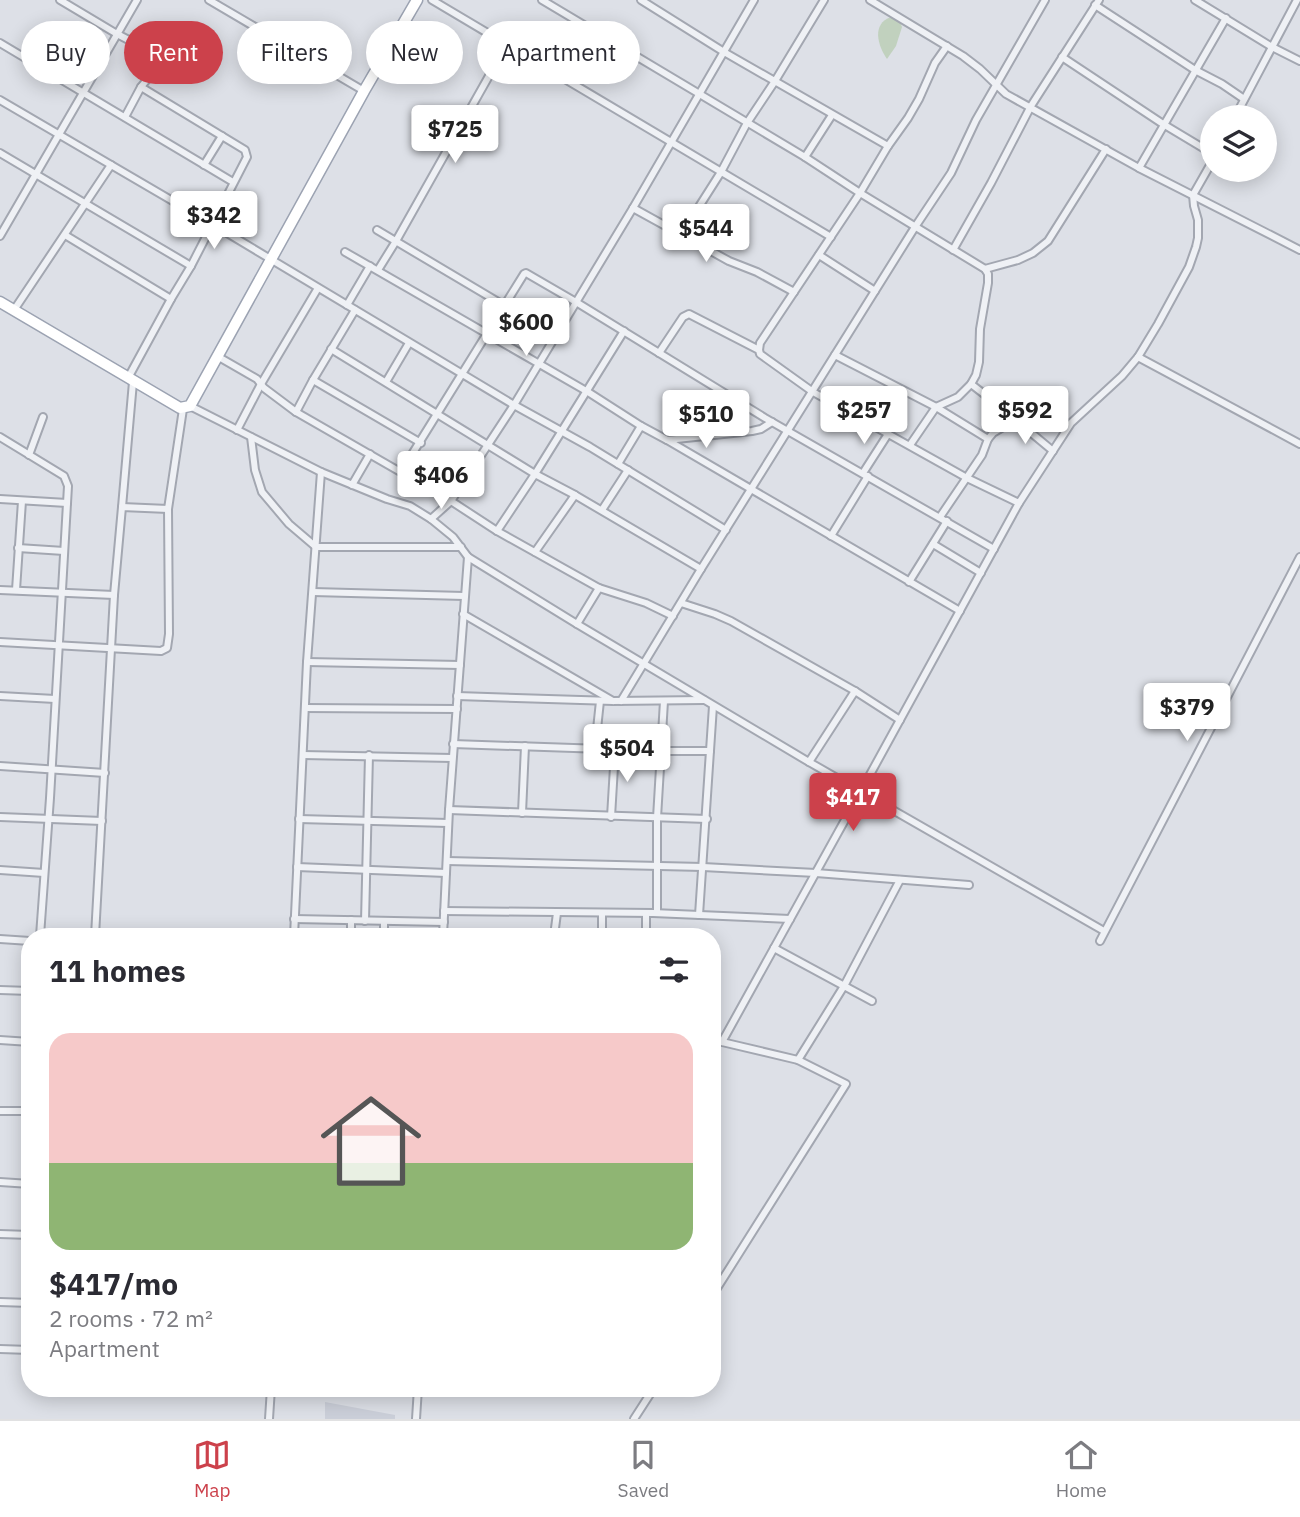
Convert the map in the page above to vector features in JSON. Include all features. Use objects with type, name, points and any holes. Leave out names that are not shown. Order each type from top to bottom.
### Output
[{"type":"main road","points":[[0,302],[130,380],[186,408],[417,0]]},
{"type":"street","points":[[60,0],[157,57],[157,67],[141,87],[125,117]]},
{"type":"street","points":[[0,236],[137,0]]},
{"type":"street","points":[[209,0],[364,91]]},
{"type":"street","points":[[432,0],[477,26]]},
{"type":"street","points":[[542,0],[806,157],[860,193],[985,268],[988,283],[976,375],[958,397],[936,407],[909,445]]},
{"type":"street","points":[[641,0],[724,52],[888,146]]},
{"type":"street","points":[[431,519],[451,501],[514,405],[754,0]]},
{"type":"street","points":[[681,235],[824,0]]},
{"type":"street","points":[[870,0],[970,61],[1006,94],[1139,168],[1300,250]]},
{"type":"street","points":[[617,701],[643,664],[951,173],[976,120],[1045,0]]},
{"type":"street","points":[[1195,0],[1300,61]]},
{"type":"street","points":[[1241,105],[1297,0]]},
{"type":"street","points":[[953,250],[1031,106],[1097,2],[1195,70],[1244,99]]},
{"type":"street","points":[[1139,168],[1226,19]]},
{"type":"street","points":[[0,43],[233,182]]},
{"type":"street","points":[[947,46],[935,63],[919,99],[760,343],[759,350],[760,354],[813,392],[967,478],[1019,503]]},
{"type":"street","points":[[1062,57],[1200,145]]},
{"type":"street","points":[[378,270],[484,84]]},
{"type":"street","points":[[574,84],[831,237]]},
{"type":"street","points":[[95,928],[114,595],[130,380],[247,158],[245,150],[141,87]]},
{"type":"street","points":[[0,100],[514,405],[563,431],[726,530]]},
{"type":"street","points":[[806,157],[832,115]]},
{"type":"street","points":[[204,165],[222,136]]},
{"type":"street","points":[[985,268],[1018,260],[1033,253],[1048,240],[1107,149]]},
{"type":"street","points":[[0,153],[191,266]]},
{"type":"street","points":[[14,310],[111,165]]},
{"type":"street","points":[[721,1282],[846,1084],[798,1060],[722,1042],[1019,503],[1077,417],[1138,357],[1189,267],[1198,238],[1199,220],[1193,195],[1200,182]]},
{"type":"street","points":[[633,208],[729,261],[757,272],[794,292]]},
{"type":"street","points":[[377,230],[505,306]]},
{"type":"street","points":[[65,235],[171,299]]},
{"type":"street","points":[[345,251],[960,611]]},
{"type":"street","points":[[819,255],[875,291]]},
{"type":"street","points":[[347,305],[370,266]]},
{"type":"street","points":[[401,472],[526,273],[772,422],[994,549]]},
{"type":"street","points":[[237,430],[318,288]]},
{"type":"street","points":[[296,412],[355,310]]},
{"type":"street","points":[[659,353],[683,317],[689,314],[759,350]]},
{"type":"street","points":[[497,531],[536,474],[624,331]]},
{"type":"street","points":[[386,382],[410,343]]},
{"type":"street","points":[[331,349],[536,474],[701,569]]},
{"type":"street","points":[[835,355],[936,407],[988,439]]},
{"type":"street","points":[[217,356],[257,379],[296,412],[451,501],[497,531],[599,588],[646,603],[673,616]]},
{"type":"street","points":[[1138,357],[1300,444]]},
{"type":"street","points":[[313,380],[421,443]]},
{"type":"street","points":[[971,384],[1053,451]]},
{"type":"street","points":[[0,642],[161,651],[167,648],[168,509],[186,408],[321,472],[410,506],[453,537],[468,557],[577,624],[704,701],[1104,931]]},
{"type":"street","points":[[29,455],[43,416]]},
{"type":"street","points":[[909,582],[933,544],[943,519],[982,455],[988,439],[1014,420]]},
{"type":"street","points":[[667,440],[752,431],[772,422]]},
{"type":"street","points":[[618,464],[641,426]]},
{"type":"street","points":[[831,536],[888,434]]},
{"type":"street","points":[[0,437],[66,478],[68,486],[41,928]]},
{"type":"street","points":[[251,437],[255,470],[262,492],[289,524],[316,547],[461,547]]},
{"type":"street","points":[[352,485],[370,454]]},
{"type":"street","points":[[602,510],[628,470]]},
{"type":"street","points":[[293,928],[307,662],[321,472]]},
{"type":"street","points":[[535,552],[575,495]]},
{"type":"street","points":[[0,499],[67,503]]},
{"type":"street","points":[[16,590],[22,501]]},
{"type":"street","points":[[122,507],[168,509]]},
{"type":"street","points":[[933,544],[981,573]]},
{"type":"street","points":[[18,548],[64,551]]},
{"type":"street","points":[[1100,941],[1300,556]]},
{"type":"street","points":[[444,928],[453,744],[468,557]]},
{"type":"street","points":[[577,624],[599,588]]},
{"type":"street","points":[[0,590],[114,595]]},
{"type":"street","points":[[313,593],[464,596]]},
{"type":"street","points":[[681,603],[731,621],[901,720]]},
{"type":"street","points":[[463,614],[617,701]]},
{"type":"street","points":[[307,662],[460,665]]},
{"type":"street","points":[[809,762],[855,691]]},
{"type":"street","points":[[0,696],[55,699]]},
{"type":"street","points":[[457,696],[600,701],[704,701]]},
{"type":"street","points":[[595,748],[600,701]]},
{"type":"street","points":[[657,913],[657,818],[664,701]]},
{"type":"street","points":[[699,915],[713,706]]},
{"type":"street","points":[[305,708],[457,709]]},
{"type":"street","points":[[453,744],[710,751]]},
{"type":"street","points":[[522,813],[525,746]]},
{"type":"street","points":[[611,817],[615,750]]},
{"type":"street","points":[[303,755],[453,758]]},
{"type":"street","points":[[365,921],[369,755]]},
{"type":"street","points":[[0,766],[105,773]]},
{"type":"street","points":[[449,810],[707,819]]},
{"type":"street","points":[[0,817],[102,821]]},
{"type":"street","points":[[299,819],[449,823]]},
{"type":"street","points":[[447,861],[703,867],[969,885]]},
{"type":"street","points":[[297,867],[446,873]]},
{"type":"street","points":[[0,870],[44,873]]},
{"type":"street","points":[[798,1060],[844,986],[900,880]]},
{"type":"street","points":[[444,911],[657,913],[790,919]]},
{"type":"street","points":[[555,928],[556,913]]},
{"type":"street","points":[[602,928],[603,913]]},
{"type":"street","points":[[646,913],[646,928]]},
{"type":"street","points":[[294,919],[444,922]]},
{"type":"street","points":[[351,920],[351,928]]},
{"type":"street","points":[[384,921],[384,928]]},
{"type":"street","points":[[0,939],[21,940]]},
{"type":"street","points":[[774,947],[873,1001]]},
{"type":"street","points":[[0,990],[21,991]]},
{"type":"street","points":[[0,1040],[21,1041]]},
{"type":"street","points":[[0,1111],[21,1111]]},
{"type":"street","points":[[0,1182],[21,1183]]},
{"type":"street","points":[[0,1234],[21,1235]]},
{"type":"street","points":[[0,1302],[21,1303]]},
{"type":"street","points":[[0,1349],[21,1350]]},
{"type":"street","points":[[269,1419],[270,1397]]},
{"type":"street","points":[[416,1419],[417,1397]]},
{"type":"street","points":[[634,1419],[648,1397]]},
{"type":"shaded area","points":[[325,1402],[395,1415],[395,1419],[325,1419]]},
{"type":"green space","points":[[891,17],[900,22],[902,27],[896,46],[887,59],[878,36],[881,25]]}]
